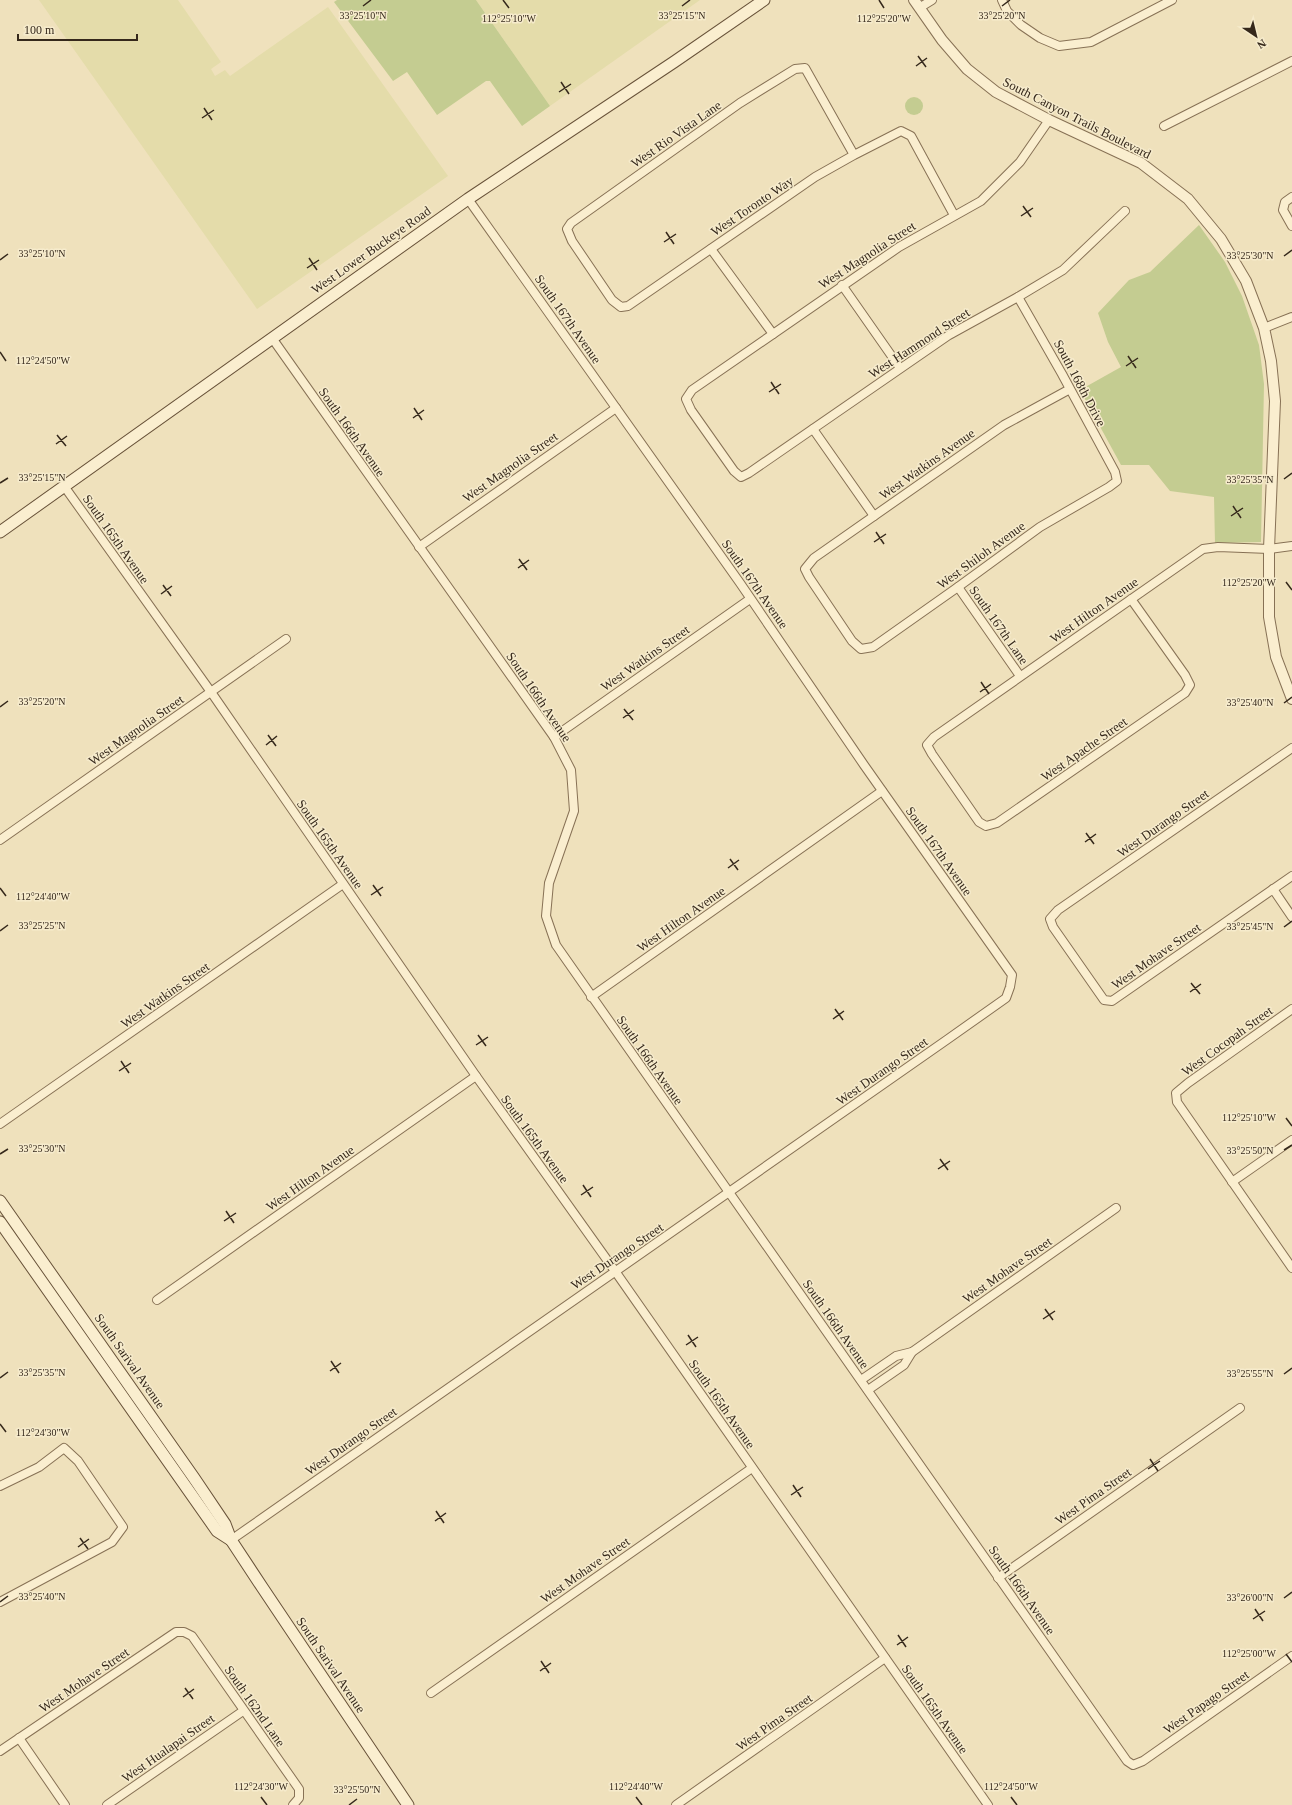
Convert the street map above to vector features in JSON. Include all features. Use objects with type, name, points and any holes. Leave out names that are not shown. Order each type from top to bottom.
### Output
[{"type":"main road","name":"West Lower Buckeye Road","points":[[0,532],[468,198],[674,62],[764,0]]},
{"type":"main road","name":"South Sarival Avenue","points":[[0,1201],[194,1478],[225,1524],[231,1540],[408,1805]]},
{"type":"main road","name":"South Sarival Avenue","points":[[0,1222],[217,1531],[231,1540]]},
{"type":"street","points":[[916,4],[932,0]]},
{"type":"street","points":[[1002,0],[1007,11],[1021,24],[1040,38],[1059,46],[1091,42],[1172,0]]},
{"type":"street","name":"South Canyon Trails Boulevard","points":[[916,4],[942,40],[967,69],[996,92],[1049,120],[1141,163],[1188,199],[1223,241],[1246,281],[1264,328],[1275,401],[1269,617],[1276,657],[1292,699]]},
{"type":"street","points":[[1164,126],[1292,61]]},
{"type":"street","name":"West Rio Vista Lane","points":[[621,307],[612,300],[572,241],[567,229],[571,222],[740,103],[795,69],[805,68],[854,155]]},
{"type":"street","name":"West Magnolia Street","points":[[741,477],[734,471],[691,410],[686,399],[692,390],[899,247],[981,200],[1020,162],[1049,120]]},
{"type":"street","name":"West Toronto Way","points":[[621,307],[628,306],[815,178],[854,155],[901,131],[911,136],[954,215]]},
{"type":"street","points":[[1292,197],[1285,202],[1283,210],[1292,226]]},
{"type":"street","name":"South 167th Avenue","points":[[468,198],[1012,975],[1010,987]]},
{"type":"street","name":"West Hammond Street","points":[[741,477],[749,473],[949,335],[1063,270],[1124,211]]},
{"type":"street","points":[[711,249],[773,334]]},
{"type":"street","points":[[842,285],[900,368]]},
{"type":"street","name":"South 168th Drive","points":[[1018,297],[1115,472],[1117,481]]},
{"type":"street","points":[[1264,328],[1292,317]]},
{"type":"street","name":"South 166th Avenue","points":[[272,338],[418,547],[554,737],[571,770],[574,811],[549,883],[546,916],[556,945],[998,1578],[1127,1761],[1133,1765]]},
{"type":"street","name":"West Watkins Avenue","points":[[861,649],[852,641],[804,569],[814,558],[1004,425],[1070,389]]},
{"type":"street","name":"West Magnolia Street","points":[[418,547],[616,408]]},
{"type":"street","points":[[813,429],[874,516]]},
{"type":"street","name":"West Shiloh Avenue","points":[[861,649],[873,646],[958,587],[1040,527],[1110,487],[1117,481]]},
{"type":"street","name":"South 165th Avenue","points":[[64,486],[211,692],[476,1076],[615,1271],[988,1805]]},
{"type":"street","name":"West Hilton Avenue","points":[[986,826],[979,822],[932,754],[927,745],[934,736],[1203,548],[1218,547],[1270,550],[1292,546]]},
{"type":"street","name":"South 167th Lane","points":[[958,587],[1020,676]]},
{"type":"street","name":"West Watkins Street","points":[[554,737],[750,599]]},
{"type":"street","name":"West Apache Street","points":[[986,826],[997,823],[1185,693],[1190,685],[1185,675],[1131,599]]},
{"type":"street","name":"West Magnolia Street","points":[[0,840],[286,639]]},
{"type":"street","name":"West Durango Street","points":[[1112,1001],[1104,1000],[1052,927],[1050,919],[1058,910],[1292,748]]},
{"type":"street","name":"West Hilton Avenue","points":[[592,997],[882,791]]},
{"type":"street","name":"West Mohave Street","points":[[1112,1001],[1292,876]]},
{"type":"street","name":"West Watkins Street","points":[[0,1124],[343,884]]},
{"type":"street","points":[[1273,889],[1292,917]]},
{"type":"street","name":"West Durango Street","points":[[231,1540],[615,1271],[730,1194],[1006,998],[1010,987]]},
{"type":"street","name":"West Cocopah Street","points":[[1232,1182],[1177,1102],[1176,1093],[1292,1009]]},
{"type":"street","name":"West Hilton Avenue","points":[[157,1300],[476,1076]]},
{"type":"street","points":[[1292,1140],[1232,1182],[1292,1268]]},
{"type":"street","name":"West Mohave Street","points":[[861,1380],[896,1356],[912,1352],[1116,1208]]},
{"type":"street","name":"West Mohave Street","points":[[868,1390],[904,1365],[912,1352]]},
{"type":"street","points":[[885,1364],[892,1373]]},
{"type":"street","name":"West Pima Street","points":[[998,1578],[1240,1408]]},
{"type":"street","points":[[0,1486],[39,1466],[64,1448],[78,1461],[123,1527],[112,1542],[0,1602]]},
{"type":"street","name":"West Mohave Street","points":[[431,1693],[752,1468]]},
{"type":"street","name":"West Mohave Street","points":[[0,1751],[176,1632],[184,1632]]},
{"type":"street","name":"South 162nd Lane","points":[[184,1632],[192,1636],[299,1789],[299,1798],[293,1805]]},
{"type":"street","name":"West Papago Street","points":[[1133,1765],[1143,1761],[1292,1656]]},
{"type":"street","name":"West Pima Street","points":[[676,1805],[885,1658]]},
{"type":"street","name":"West Hualapai Street","points":[[107,1805],[243,1711]]},
{"type":"street","points":[[19,1738],[65,1805]]},
{"type":"shaded area","points":[[39,0],[178,0],[221,62],[211,69],[215,76],[225,70],[230,76],[328,7],[448,176],[257,309]]},
{"type":"shaded area","points":[[476,0],[700,0],[550,106]]},
{"type":"green space","points":[[337,0],[476,0],[550,106],[522,126],[490,81],[486,81],[437,115],[407,72],[393,81],[334,2]]},
{"type":"green space","points":[[914,97],[920,100],[923,106],[920,112],[914,115],[908,112],[905,106],[908,100]]},
{"type":"green space","points":[[1199,225],[1225,262],[1242,296],[1259,345],[1264,384],[1261,542],[1215,543],[1214,497],[1170,491],[1149,465],[1121,465],[1080,390],[1121,367],[1108,342],[1098,313],[1129,280],[1150,272]]}]
